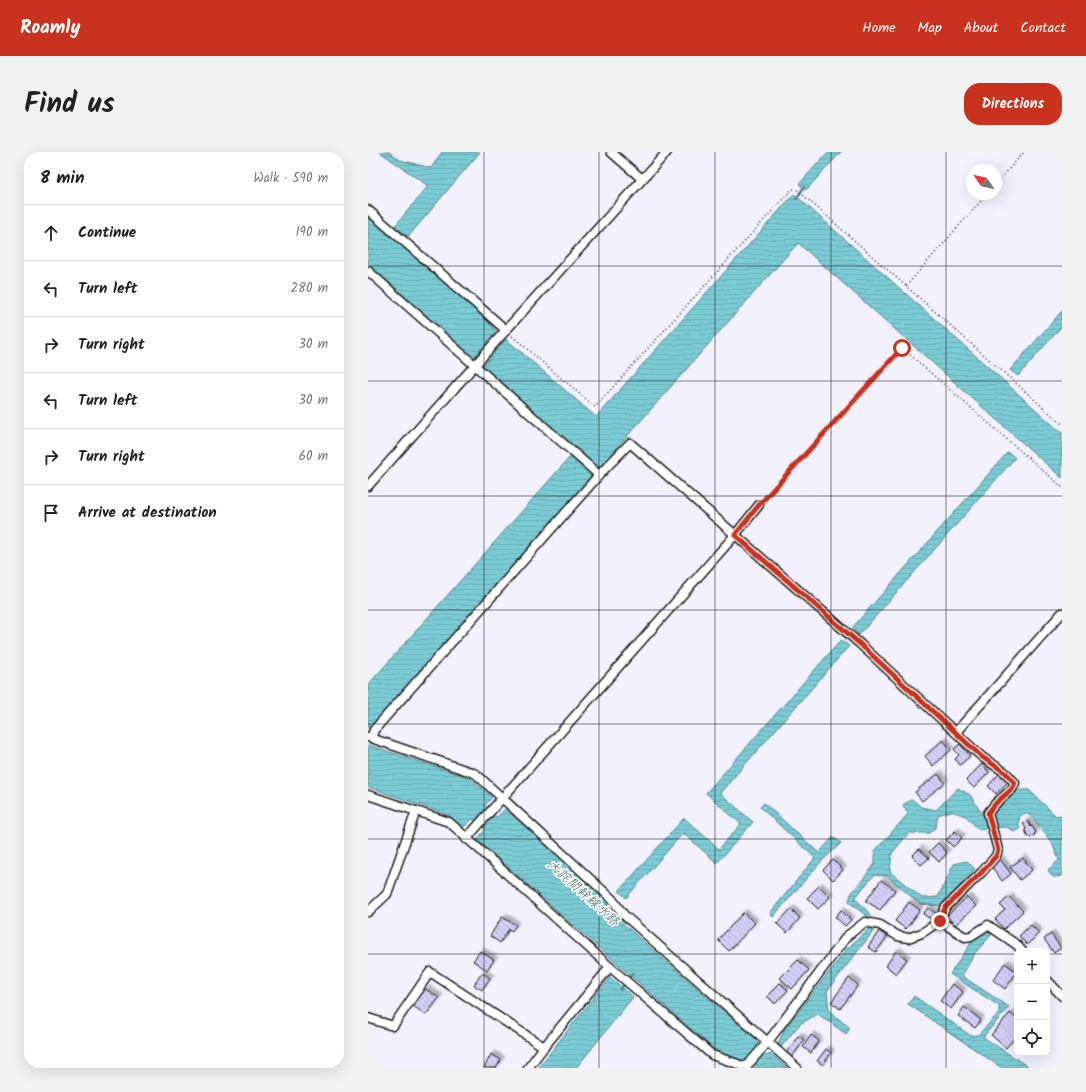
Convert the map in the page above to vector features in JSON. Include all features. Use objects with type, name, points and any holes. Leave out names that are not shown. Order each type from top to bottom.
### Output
[{"type":"street","points":[[611,152],[642,179]]},
{"type":"street","points":[[368,486],[666,152]]},
{"type":"street","points":[[368,210],[506,330]]},
{"type":"street","points":[[368,272],[600,475]]},
{"type":"street","points":[[368,795],[449,822],[610,967],[712,1055],[746,1067],[765,1046],[847,936],[865,922],[880,925],[898,936],[908,938],[922,933],[940,921],[945,908],[982,872],[996,856],[998,850],[988,813],[996,803],[1012,789],[1015,783],[1006,773],[982,757],[860,644],[630,443],[374,730],[370,737],[476,774],[612,899],[624,914],[678,962],[765,1046],[797,1068]]},
{"type":"street","points":[[466,838],[735,535],[759,505]]},
{"type":"street","points":[[956,732],[1062,612]]},
{"type":"street","points":[[368,912],[387,894],[416,811]]},
{"type":"street","points":[[940,921],[965,937],[971,936],[988,925],[1020,948]]},
{"type":"street","points":[[528,1068],[610,967]]},
{"type":"street","points":[[368,1018],[393,1026],[430,972],[544,1047]]},
{"type":"street","points":[[1050,983],[1062,996]]},
{"type":"path","points":[[1002,177],[1024,152]]},
{"type":"path","points":[[506,330],[595,407],[792,189],[803,194],[1062,424]]},
{"type":"path","points":[[906,286],[982,200]]},
{"type":"path","points":[[759,505],[902,348],[1062,486]]},
{"type":"water","points":[[380,152],[389,152],[400,160],[431,168],[442,152],[480,152],[408,237],[395,226],[428,186]]},
{"type":"water","points":[[828,152],[841,152],[806,190],[799,184]]},
{"type":"water","points":[[794,194],[1062,433],[1062,478],[798,243],[599,468],[483,366],[506,339],[596,417]]},
{"type":"water","points":[[368,216],[448,283],[497,331],[473,358],[368,263]]},
{"type":"water","points":[[1062,311],[1062,326],[1018,376],[1010,370]]},
{"type":"water","points":[[1008,452],[1015,458],[859,635],[852,628]]},
{"type":"water","points":[[570,457],[592,477],[369,729],[368,685]]},
{"type":"water","points":[[841,640],[849,646],[720,793],[753,822],[717,863],[683,833],[626,898],[619,891],[684,818],[719,849],[741,824],[706,793]]},
{"type":"water","points":[[368,745],[470,778],[492,797],[485,805],[487,809],[476,821],[472,819],[463,828],[449,815],[368,787]]},
{"type":"water","points":[[958,788],[970,795],[984,817],[994,813],[1017,790],[1029,790],[1056,816],[1062,815],[1062,876],[1053,877],[1048,870],[1059,860],[1052,843],[1031,816],[1025,813],[1020,816],[1018,823],[1020,829],[1015,832],[1007,827],[978,829],[966,816],[951,811],[938,815],[936,827],[929,833],[909,833],[892,853],[890,872],[922,898],[938,897],[954,864],[967,861],[975,869],[941,906],[920,904],[887,876],[874,875],[855,898],[869,913],[875,929],[827,991],[829,1011],[850,1028],[846,1034],[818,1014],[800,1024],[781,1047],[778,1044],[784,1030],[847,949],[870,927],[868,917],[849,902],[851,894],[875,864],[875,851],[908,814],[903,805],[912,799],[921,807],[936,810]]},
{"type":"water","points":[[764,803],[819,853],[833,837],[841,843],[819,864],[773,917],[770,913],[815,858],[760,807]]},
{"type":"water","name":"大詫間幹線水路","points":[[505,809],[603,896],[614,916],[759,1042],[756,1047],[766,1056],[771,1054],[787,1068],[755,1068],[745,1059],[743,1061],[716,1051],[477,840],[485,830],[483,826],[493,815],[497,817]]},
{"type":"water","points":[[987,930],[993,933],[975,953],[962,976],[1009,1007],[983,1037],[1030,1068],[1002,1068],[908,1004],[914,996],[971,1036],[978,1035],[999,1013],[999,1006],[950,974],[973,940]]},
{"type":"water","points":[[610,977],[633,997],[576,1068],[538,1068]]},
{"type":"building","points":[[943,740],[951,750],[933,766],[925,756]]},
{"type":"building","points":[[960,744],[970,756],[960,765],[955,759],[959,755],[954,749]]},
{"type":"building","points":[[982,764],[989,772],[974,788],[966,780]]},
{"type":"building","points":[[938,774],[945,783],[922,801],[915,792]]},
{"type":"building","points":[[999,774],[1008,782],[996,794],[988,786]]},
{"type":"building","points":[[1028,821],[1036,833],[1030,838],[1030,836],[1028,837],[1023,823]]},
{"type":"building","points":[[955,831],[962,838],[953,847],[946,840]]},
{"type":"building","points":[[938,843],[947,853],[939,862],[929,852]]},
{"type":"building","points":[[919,849],[929,858],[921,865],[912,856]]},
{"type":"building","points":[[1023,858],[1032,870],[1020,880],[1010,867]]},
{"type":"building","points":[[1000,859],[1011,874],[1002,881],[991,866]]},
{"type":"building","points":[[833,860],[843,870],[833,880],[823,870]]},
{"type":"building","points":[[881,880],[895,890],[880,910],[866,901]]},
{"type":"building","points":[[819,886],[830,897],[818,909],[807,898]]},
{"type":"building","points":[[967,897],[976,906],[955,925],[947,916]]},
{"type":"building","points":[[1009,897],[1023,911],[1004,929],[995,919],[1005,910],[1000,905]]},
{"type":"building","points":[[909,902],[920,910],[906,929],[895,921]]},
{"type":"building","points":[[928,908],[937,914],[932,920],[923,914]]},
{"type":"building","points":[[791,909],[800,918],[787,933],[777,924]]},
{"type":"building","points":[[841,910],[851,920],[845,926],[835,917]]},
{"type":"building","points":[[743,913],[755,923],[729,951],[718,940]]},
{"type":"building","points":[[502,917],[516,925],[512,931],[509,929],[500,943],[490,936]]},
{"type":"building","points":[[1031,925],[1039,933],[1027,945],[1019,936]]},
{"type":"building","points":[[879,931],[887,937],[876,952],[868,947]]},
{"type":"building","points":[[1051,934],[1061,948],[1054,953],[1044,939]]},
{"type":"building","points":[[480,951],[494,960],[487,970],[473,961]]},
{"type":"building","points":[[896,951],[907,959],[896,974],[886,966]]},
{"type":"building","points":[[798,960],[809,970],[792,989],[780,978]]},
{"type":"building","points":[[1005,963],[1014,970],[1014,976],[1005,989],[993,980]]},
{"type":"building","points":[[482,973],[490,978],[482,990],[474,985]]},
{"type":"building","points":[[849,978],[858,985],[840,1009],[831,1002]]},
{"type":"building","points":[[780,983],[788,990],[775,1004],[767,996]]},
{"type":"building","points":[[952,984],[963,992],[951,1009],[940,1001]]},
{"type":"building","points":[[426,989],[439,998],[426,1015],[413,1006]]},
{"type":"building","points":[[964,1007],[981,1020],[975,1028],[958,1016]]},
{"type":"building","points":[[1010,1013],[1014,1016],[1014,1039],[1006,1048],[991,1035]]},
{"type":"building","points":[[811,1035],[819,1041],[811,1053],[803,1047]]},
{"type":"building","points":[[798,1036],[804,1040],[792,1057],[786,1053]]},
{"type":"building","points":[[826,1049],[831,1053],[823,1065],[817,1061]]},
{"type":"building","points":[[491,1054],[501,1060],[496,1068],[484,1068]]},
{"type":"waterway","points":[[796,199],[804,187]]},
{"type":"waterway","points":[[620,990],[633,973]]},
{"type":"route","points":[[902,348],[759,505],[735,535],[860,644],[982,757],[1006,773],[1015,783],[1012,789],[996,803],[988,813],[998,850],[996,856],[982,872],[945,908],[940,921]]}]
